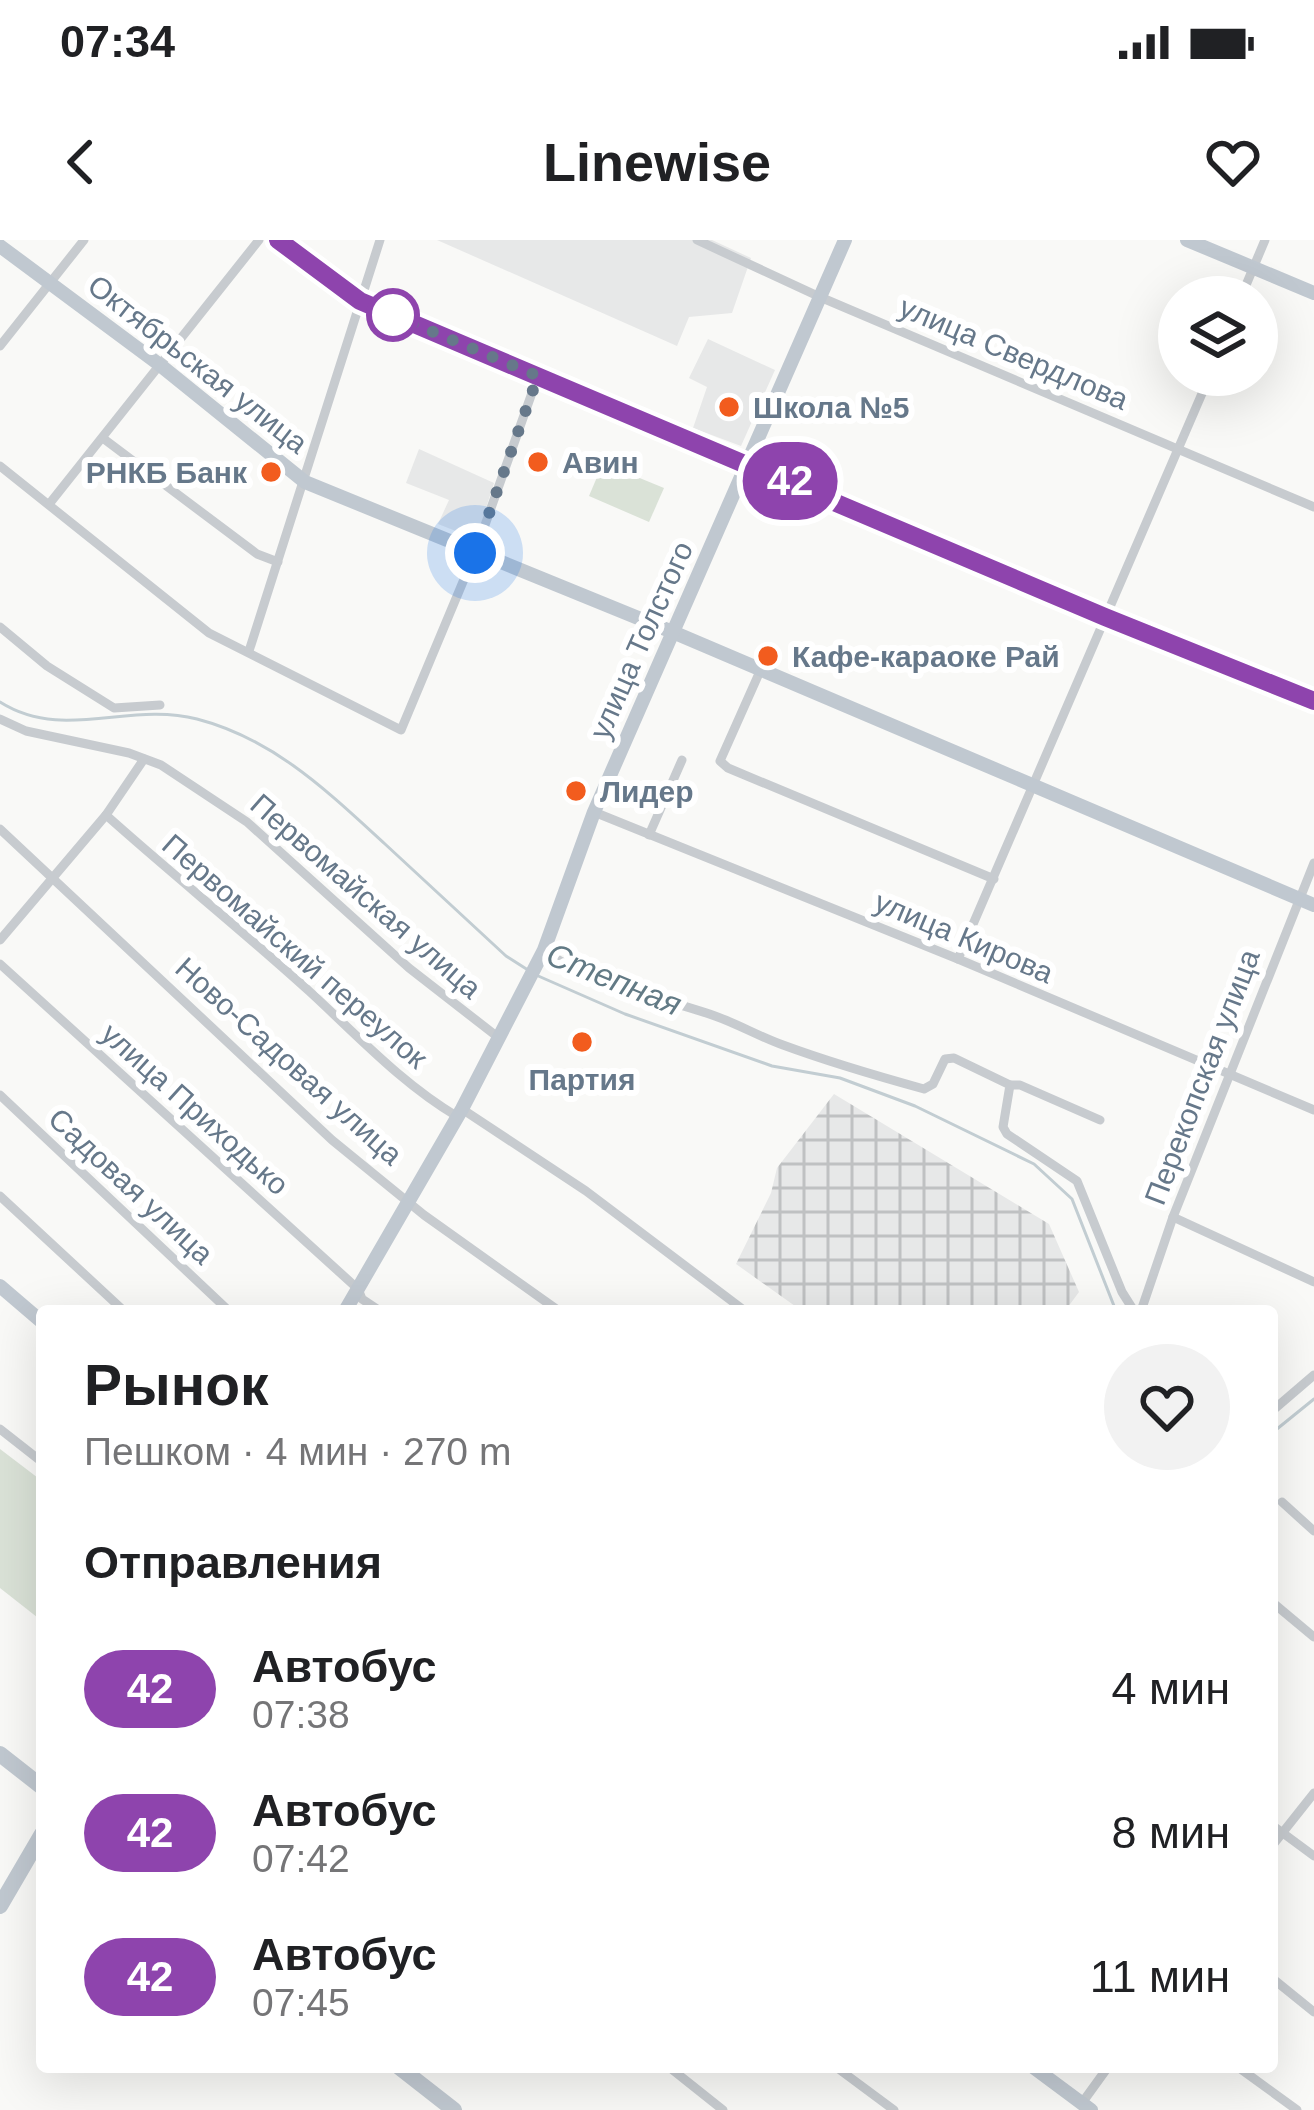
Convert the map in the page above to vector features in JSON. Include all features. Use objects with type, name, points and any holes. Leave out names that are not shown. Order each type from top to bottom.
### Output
[{"type":"highway","points":[[0,1754],[36,1782]]},
{"type":"highway","points":[[0,1906],[36,1844]]},
{"type":"highway","points":[[407,2073],[454,2110]]},
{"type":"main road","name":"улица Толстого","points":[[349,1305],[460,1113],[543,953],[594,812],[844,240]]},
{"type":"main road","points":[[1187,240],[1314,293]]},
{"type":"main road","name":"Октябрьская улица","points":[[0,246],[160,365],[305,482],[675,633],[1314,905]]},
{"type":"main road","points":[[0,1286],[36,1317]]},
{"type":"main road","points":[[1041,2073],[1086,2107]]},
{"type":"street","points":[[0,346],[84,240]]},
{"type":"street","points":[[50,503],[259,240]]},
{"type":"street","points":[[278,240],[360,301],[1314,701]]},
{"type":"street","points":[[249,651],[380,240]]},
{"type":"street","name":"улица Свердлова","points":[[697,240],[1314,507]]},
{"type":"street","points":[[1250,276],[1265,240]]},
{"type":"street","points":[[0,466],[209,633],[401,730],[475,553],[538,376]]},
{"type":"street","points":[[958,958],[1202,396]]},
{"type":"street","points":[[104,440],[257,554],[278,562]]},
{"type":"street","points":[[0,627],[47,666],[114,708],[160,705]]},
{"type":"street","points":[[760,669],[720,761],[994,879]]},
{"type":"street","name":"Первомайская улица","points":[[0,718],[43,735],[161,765],[247,822],[409,968],[499,1038]]},
{"type":"street","points":[[0,940],[106,815],[144,759]]},
{"type":"street","points":[[649,835],[682,760]]},
{"type":"street","name":"улица Кирова","points":[[594,812],[958,958],[1314,1110]]},
{"type":"street","name":"Первомайский переулок","points":[[106,815],[427,1099],[460,1113]]},
{"type":"street","name":"Ново-Садовая улица","points":[[0,829],[332,1140],[424,1215],[551,1305]]},
{"type":"street","name":"Перекопская улица","points":[[1139,1305],[1314,863]]},
{"type":"street","points":[[543,953],[606,984],[711,1014],[778,1044],[888,1079],[924,1089],[933,1084],[945,1059],[954,1058],[1100,1120]]},
{"type":"street","name":"улица Приходько","points":[[0,964],[371,1305]]},
{"type":"street","points":[[1010,1085],[1003,1127],[1077,1180],[1121,1292],[1132,1305]]},
{"type":"street","name":"Садовая улица","points":[[0,1095],[223,1305]]},
{"type":"street","points":[[460,1113],[586,1191],[737,1305]]},
{"type":"street","points":[[0,1196],[118,1305]]},
{"type":"street","points":[[1173,1217],[1314,1282]]},
{"type":"street","points":[[1278,1406],[1314,1375]]},
{"type":"street","points":[[0,1429],[36,1457]]},
{"type":"street","points":[[1282,1502],[1314,1531]]},
{"type":"street","points":[[1278,1607],[1314,1637]]},
{"type":"street","points":[[1278,1828],[1314,1793]]},
{"type":"street","points":[[1278,1830],[1314,1856]]},
{"type":"street","points":[[1278,1983],[1314,2012]]},
{"type":"street","points":[[677,2073],[723,2110]]},
{"type":"street","points":[[844,2073],[894,2110]]},
{"type":"street","points":[[1086,2107],[1105,2073]]},
{"type":"street","points":[[1246,2073],[1297,2110]]},
{"type":"shaded area","points":[[437,240],[712,240],[751,258],[732,313],[689,317],[677,346]]},
{"type":"shaded area","name":"Школа №5","points":[[708,339],[775,370],[741,446],[693,428],[707,387],[689,378]]},
{"type":"shaded area","points":[[419,449],[494,483],[476,539],[438,524],[449,500],[406,483]]},
{"type":"shaded area","points":[[603,463],[664,488],[649,522],[589,496]]},
{"type":"shaded area","points":[[834,1094],[1049,1224],[1079,1292],[1069,1305],[794,1305],[736,1264],[771,1193],[777,1168]]},
{"type":"shaded area","points":[[0,1449],[36,1476],[36,1616],[0,1588]]},
{"type":"waterway","name":"Степная","points":[[0,702],[48,719],[172,715],[197,719],[251,740],[320,786],[506,956],[528,970]]},
{"type":"waterway","name":"Степная","points":[[536,975],[625,1014],[772,1066],[840,1078],[915,1106],[1034,1164],[1072,1199],[1114,1305]]},
{"type":"waterway","name":"Степная","points":[[1278,1428],[1314,1399]]},
{"type":"bus line","name":"42","points":[[278,240],[360,301],[1314,701]]},
{"type":"place","name":"Школа №5","points":[[729,407]]},
{"type":"place","name":"Авин","points":[[538,462]]},
{"type":"place","name":"РНКБ Банк","points":[[271,472]]},
{"type":"place","name":"Кафе-караоке Рай","points":[[768,656]]},
{"type":"place","name":"Лидер","points":[[576,791]]},
{"type":"place","name":"Партия","points":[[582,1042]]},
{"type":"route","points":[[393,315],[538,376],[475,553]]}]
